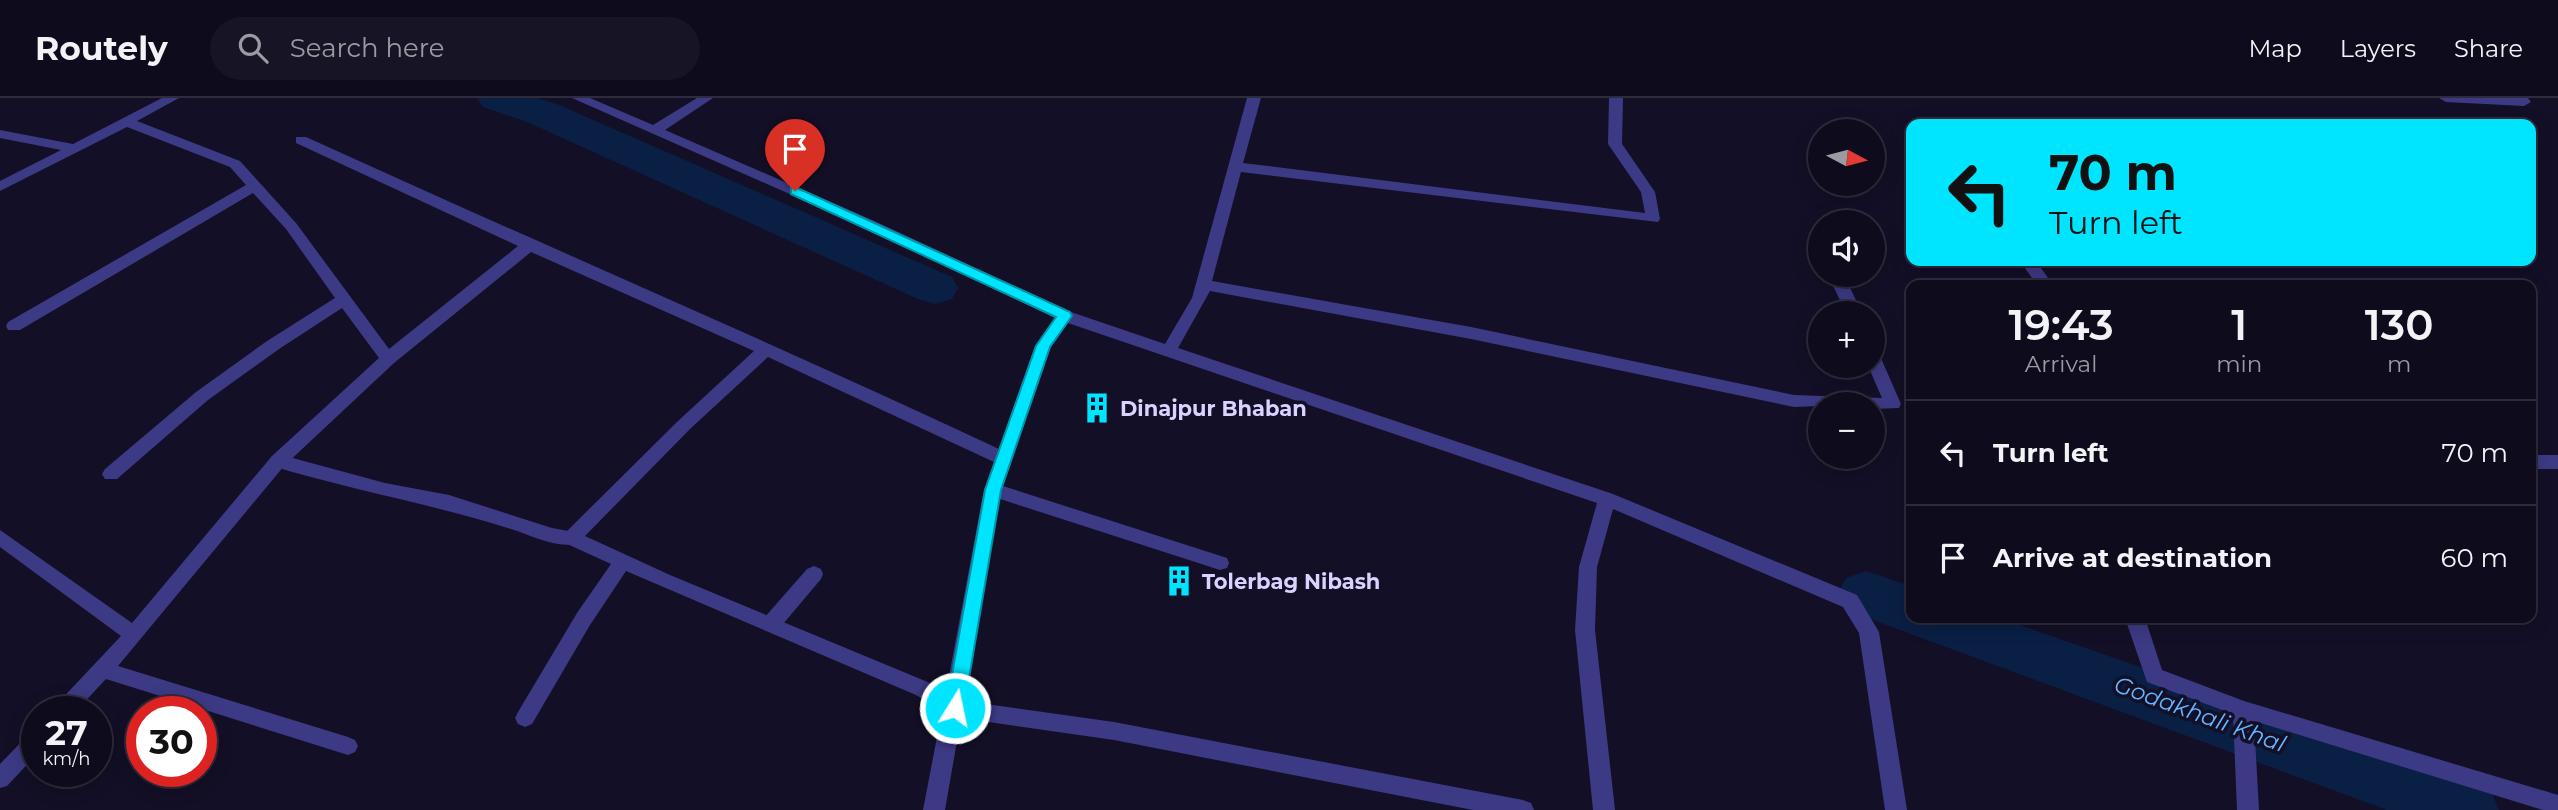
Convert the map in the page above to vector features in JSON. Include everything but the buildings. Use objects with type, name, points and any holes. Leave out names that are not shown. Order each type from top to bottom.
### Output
[{"type":"street","points":[[0,187],[172,98]]},
{"type":"street","points":[[579,98],[865,222],[1065,316],[1607,499],[1850,601],[1869,632],[1896,810]]},
{"type":"street","points":[[657,130],[706,98]]},
{"type":"street","points":[[1169,350],[1200,298],[1238,167],[1254,98]]},
{"type":"street","points":[[1238,167],[1653,219],[1648,192],[1615,144],[1616,98]]},
{"type":"street","points":[[2446,98],[2524,102],[2521,98]]},
{"type":"street","points":[[126,122],[235,164],[291,226],[388,359]]},
{"type":"street","points":[[0,134],[73,148]]},
{"type":"street","points":[[301,140],[529,245],[870,395],[1004,459]]},
{"type":"street","points":[[14,326],[254,186]]},
{"type":"street","points":[[77,696],[134,635],[278,461],[388,359],[529,245]]},
{"type":"street","points":[[1204,285],[1471,333],[1794,401],[1894,404],[1882,378]]},
{"type":"street","points":[[111,474],[202,396],[273,345],[345,299]]},
{"type":"street","points":[[934,810],[955,708],[993,490],[1043,346],[1065,316]]},
{"type":"street","points":[[572,538],[684,425],[765,350]]},
{"type":"street","points":[[278,461],[385,490],[449,502],[552,535],[572,538],[923,690],[955,708],[1114,731],[1523,810]]},
{"type":"street","points":[[2536,462],[2558,462]]},
{"type":"street","points":[[993,490],[1220,564]]},
{"type":"street","points":[[1604,810],[1585,630],[1588,567],[1607,499]]},
{"type":"street","points":[[0,537],[134,635]]},
{"type":"street","points":[[525,718],[573,634],[623,562]]},
{"type":"street","points":[[771,624],[814,575]]},
{"type":"street","points":[[2137,623],[2154,676],[2243,709],[2558,805]]},
{"type":"street","points":[[101,669],[348,746]]},
{"type":"street","points":[[2243,709],[2248,810]]},
{"type":"street","points":[[0,779],[21,756]]},
{"type":"waterway","points":[[497,98],[542,113],[935,288]]},
{"type":"waterway","name":"Godakhali Khal","points":[[1866,594],[1906,608]]},
{"type":"waterway","name":"Godakhali Khal","points":[[1946,623],[2467,810]]},
{"type":"place","name":"Dinajpur Bhaban","points":[[1097,408]]},
{"type":"place","name":"Tolerbag Nibash","points":[[1179,581]]},
{"type":"route","points":[[795,191],[1065,316],[1043,346],[993,490],[955,708]]}]
